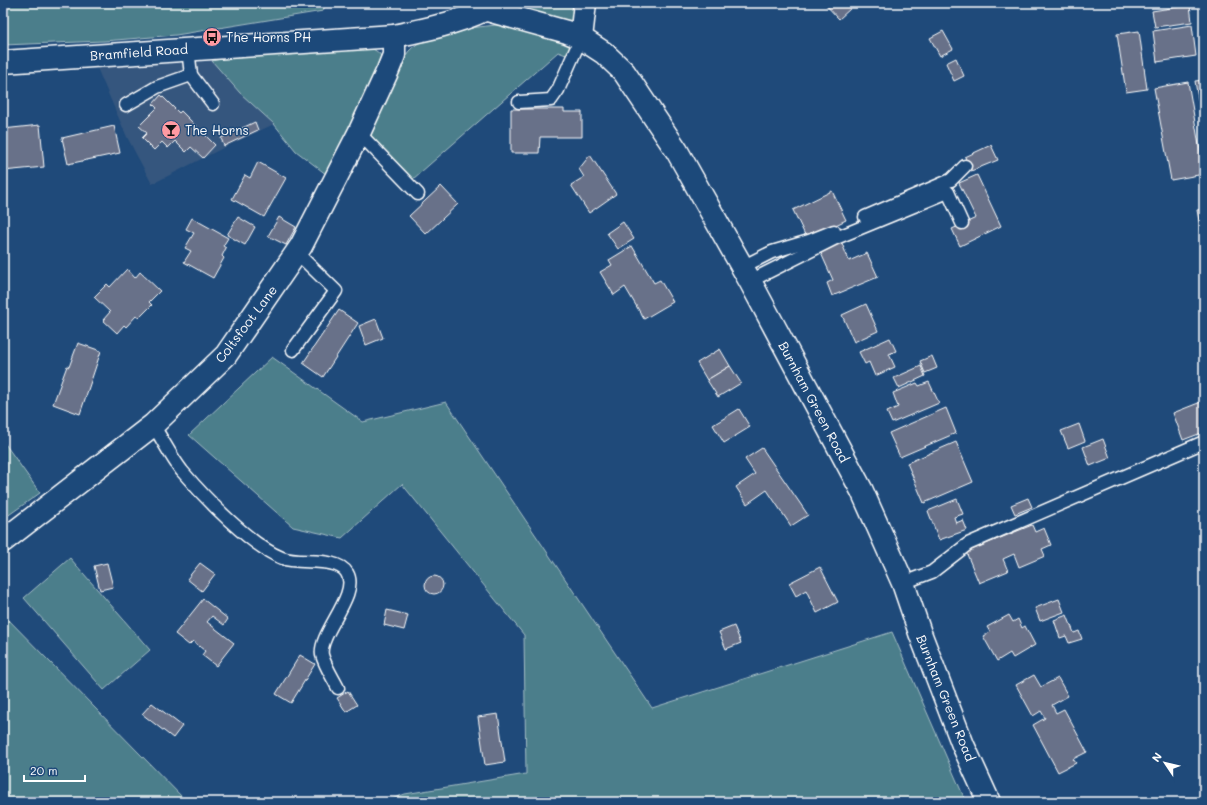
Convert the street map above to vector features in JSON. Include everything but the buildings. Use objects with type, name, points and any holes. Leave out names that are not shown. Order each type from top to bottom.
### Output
[{"type":"street","points":[[581,38],[585,3]]},
{"type":"street","name":"Burnham Green Road","points":[[493,6],[567,32],[581,38],[604,52],[624,72],[677,151],[746,274],[862,491],[903,583],[920,633],[963,745],[989,802]]},
{"type":"street","name":"Bramfield Road","points":[[3,62],[394,36],[433,28],[493,6]]},
{"type":"street","name":"Coltsfoot Lane","points":[[3,541],[154,425],[226,355],[296,252],[359,133],[394,55],[394,36]]},
{"type":"lane","points":[[519,102],[551,100],[558,90],[581,38]]},
{"type":"lane","points":[[188,49],[191,75],[213,104]]},
{"type":"lane","points":[[126,106],[157,87],[191,75]]},
{"type":"lane","points":[[359,133],[418,194]]},
{"type":"lane","points":[[746,274],[772,252],[809,242],[951,180],[965,166]]},
{"type":"lane","points":[[746,274],[948,192],[962,223]]},
{"type":"lane","points":[[293,350],[336,291],[296,252]]},
{"type":"lane","points":[[154,425],[182,470],[235,526],[267,551],[283,559],[338,565],[348,574],[350,582],[345,601],[323,643],[322,655],[338,688]]},
{"type":"lane","points":[[903,583],[932,572],[968,544],[1204,442]]},
{"type":"shaded area","points":[[212,61],[240,93],[274,124],[152,184],[127,137],[97,68]]},
{"type":"green space","points":[[3,3],[326,3],[323,11],[176,35],[104,41],[3,45]]},
{"type":"green space","points":[[518,3],[577,3],[572,24],[520,10]]},
{"type":"green space","points":[[496,25],[527,28],[571,44],[566,55],[558,52],[413,179],[365,133],[390,80],[402,60],[417,44],[438,35],[450,32]]},
{"type":"green space","points":[[370,47],[379,53],[383,60],[331,178],[296,151],[274,124],[240,93],[212,61],[248,53]]},
{"type":"green space","points":[[272,357],[363,422],[446,402],[652,708],[892,632],[966,802],[384,802],[405,794],[526,774],[524,635],[402,484],[342,538],[293,527],[189,435]]},
{"type":"green space","points":[[3,441],[40,493],[3,519]]},
{"type":"green space","points":[[70,558],[150,650],[104,690],[24,598]]},
{"type":"green space","points":[[3,614],[187,802],[3,802]]},
{"type":"place","name":"The Horns PH","points":[[212,37]]},
{"type":"place","name":"The Horns","points":[[171,130]]}]
